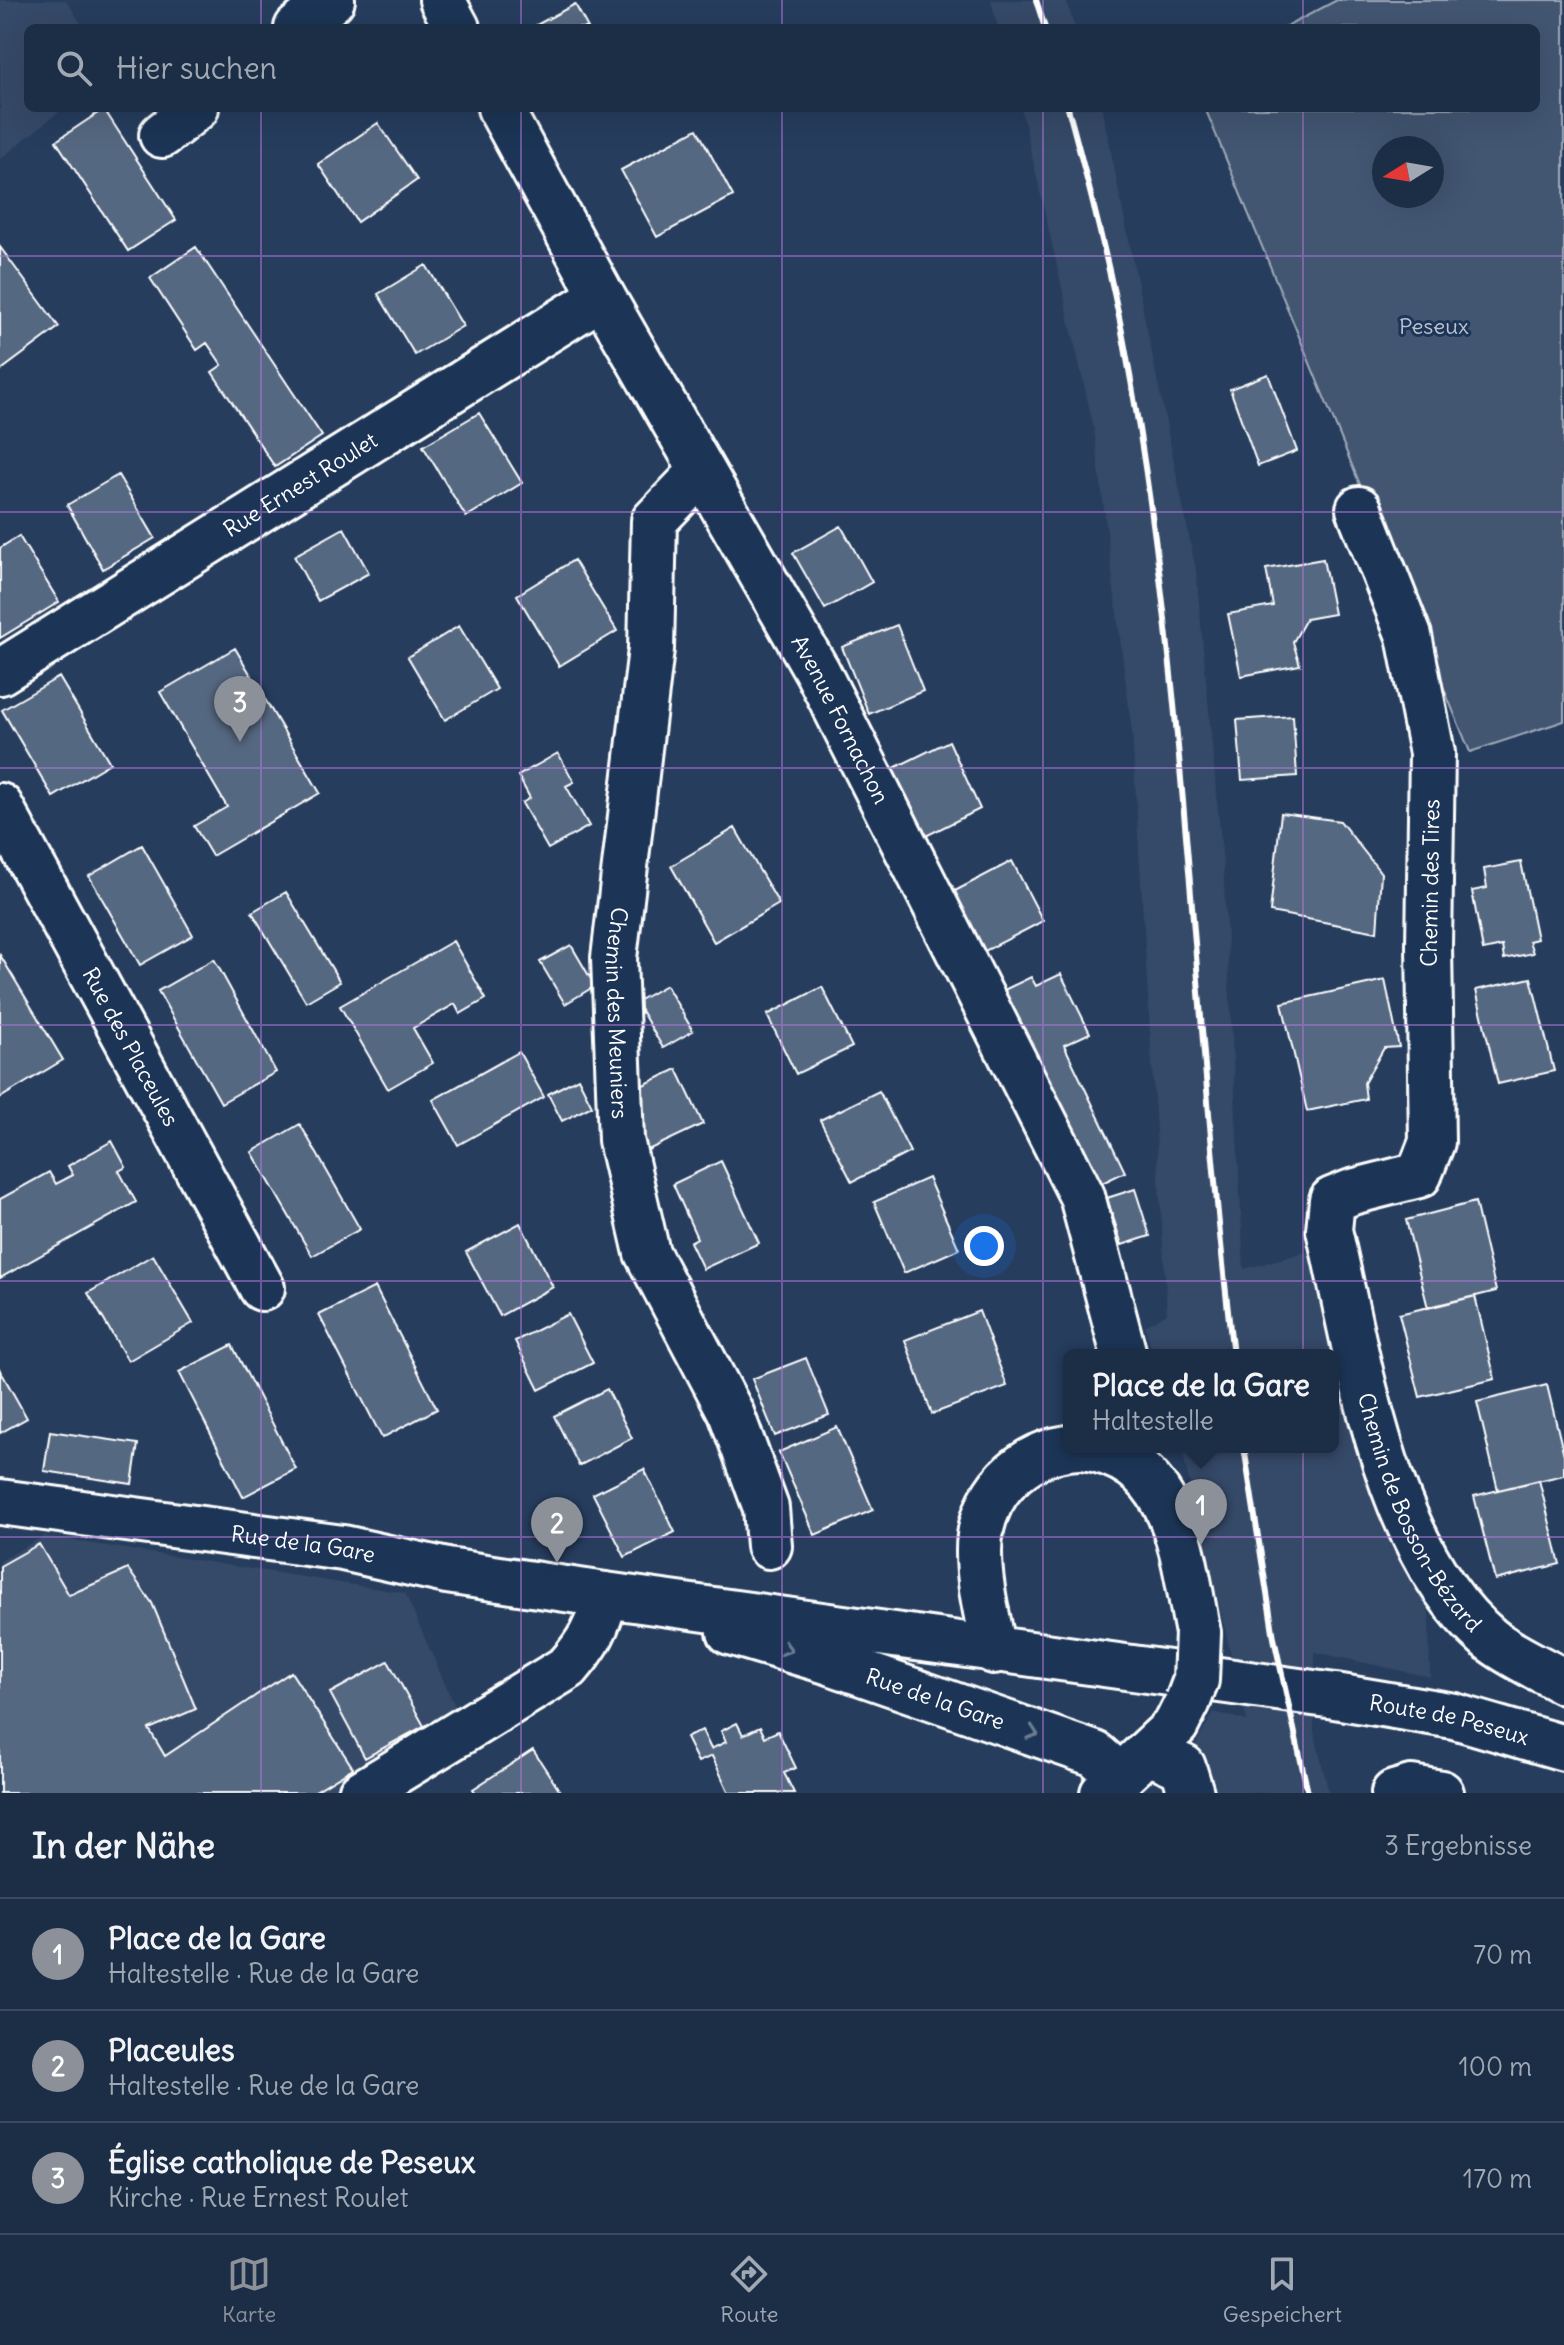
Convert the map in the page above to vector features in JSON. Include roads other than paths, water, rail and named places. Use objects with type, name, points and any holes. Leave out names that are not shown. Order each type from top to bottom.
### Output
[{"type":"street","points":[[302,24],[332,0]]},
{"type":"street","points":[[442,0],[455,24]]},
{"type":"street","points":[[162,135],[191,112]]},
{"type":"street","name":"Avenue Fornachon","points":[[502,112],[701,472],[817,671],[1082,1196],[1122,1349]]},
{"type":"street","name":"Rue Ernest Roulet","points":[[0,672],[602,296]]},
{"type":"street","name":"Chemin des Meuniers","points":[[701,472],[654,521],[651,649],[614,958],[621,1140],[647,1253],[731,1413],[766,1508],[769,1546]]},
{"type":"street","name":"Chemin des Tires","points":[[1332,1200],[1419,1175],[1432,1142],[1429,945],[1432,753],[1409,636],[1359,509]]},
{"type":"street","name":"Rue des Placeules","points":[[0,806],[262,1288]]},
{"type":"street","name":"Chemin de Bosson-Bézard","points":[[1332,1200],[1329,1230],[1387,1466],[1395,1493],[1433,1573],[1490,1639],[1564,1682]]},
{"type":"street","points":[[994,1651],[979,1560],[980,1535],[987,1511],[1009,1475],[1040,1453],[1063,1450]]},
{"type":"street","points":[[1125,1774],[1176,1725],[1196,1680],[1198,1633],[1166,1506],[1143,1470],[1126,1453]]},
{"type":"street","name":"Rue de la Gare","points":[[0,1502],[343,1548],[447,1571],[605,1595],[834,1624],[994,1651],[1335,1696]]},
{"type":"street","points":[[361,1793],[568,1667],[588,1644],[599,1622],[605,1595]]},
{"type":"street","name":"Rue de la Gare","points":[[605,1595],[827,1661],[1095,1754],[1125,1774],[1183,1767],[1191,1793]]},
{"type":"street","name":"Route de Peseux","points":[[1335,1696],[1560,1733]]},
{"type":"street","points":[[1394,1793],[1411,1788],[1441,1793]]},
{"type":"railway","points":[[1036,0],[1044,24]]},
{"type":"railway","points":[[1069,112],[1124,342],[1162,594],[1232,1349]]},
{"type":"railway","points":[[1245,1453],[1274,1638],[1308,1793]]},
{"type":"place","name":"Église catholique de Peseux","points":[[240,742]]},
{"type":"place","name":"Place de la Gare","points":[[1201,1545]]},
{"type":"place","name":"Placeules","points":[[557,1563]]},
{"type":"park label","name":"Peseux","points":[[1434,326]]}]
